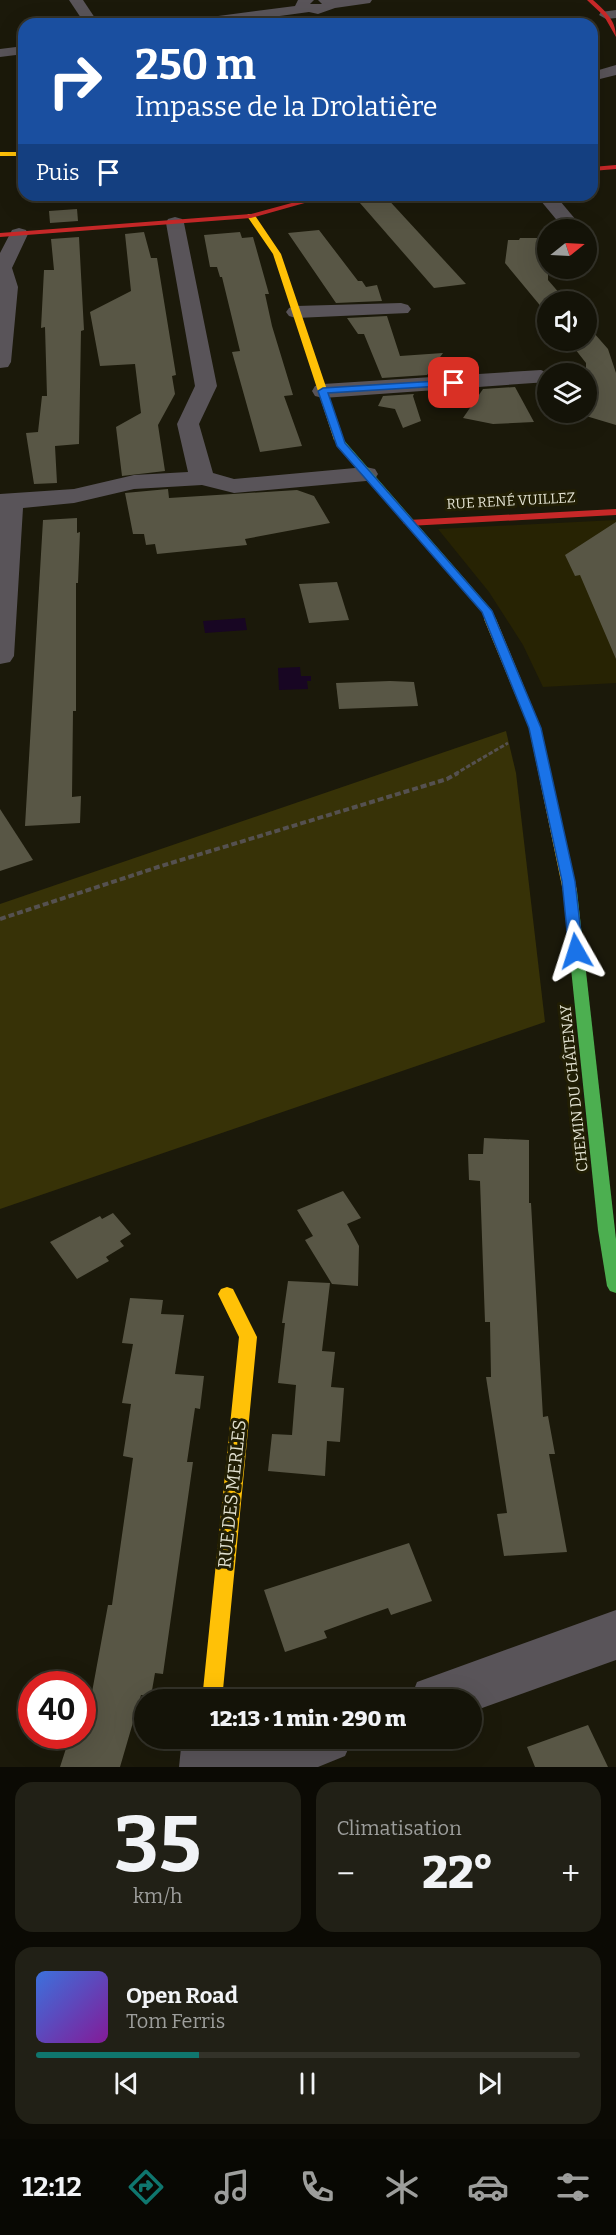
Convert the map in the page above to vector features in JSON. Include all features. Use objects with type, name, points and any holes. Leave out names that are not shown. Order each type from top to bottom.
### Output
[{"type":"street","points":[[76,0],[88,18]]},
{"type":"street","points":[[227,18],[317,4],[365,0]]},
{"type":"street","points":[[590,0],[611,15],[616,35]]},
{"type":"street","points":[[311,18],[317,4]]},
{"type":"street","points":[[0,53],[18,51]]},
{"type":"street","points":[[598,75],[616,69]]},
{"type":"street","points":[[0,154],[18,154]]},
{"type":"street","points":[[598,168],[616,167]]},
{"type":"street","points":[[0,362],[8,287],[2,268],[9,235],[251,216],[307,201]]},
{"type":"street","points":[[550,201],[566,219]]},
{"type":"street","name":"CHEMIN DU CHÂTENAY","points":[[251,216],[276,254],[340,444],[408,524],[487,611],[535,728],[568,881],[606,1230],[616,1286]]},
{"type":"street","points":[[175,223],[206,386],[189,424],[202,478]]},
{"type":"street","points":[[296,312],[401,309]]},
{"type":"street","points":[[323,391],[537,377]]},
{"type":"street","points":[[0,656],[6,502],[74,496],[134,482],[202,478],[234,486],[366,474]]},
{"type":"street","name":"RUE RENÉ VUILLEZ","points":[[408,524],[616,512]]},
{"type":"street","name":"RUE DES MERLES","points":[[213,1689],[248,1336],[227,1294]]},
{"type":"street","points":[[466,1689],[616,1635]]},
{"type":"street","points":[[205,1767],[207,1749]]},
{"type":"street","points":[[247,1767],[297,1749]]},
{"type":"path","points":[[0,919],[158,867],[447,779],[535,728]]},
{"type":"shaded area","points":[[616,520],[616,683],[543,687],[523,645],[489,592],[438,529]]},
{"type":"shaded area","points":[[245,618],[247,630],[205,633],[203,621]]},
{"type":"shaded area","points":[[300,667],[301,676],[311,676],[311,681],[307,681],[308,689],[279,690],[278,668]]},
{"type":"shaded area","points":[[506,731],[516,773],[545,1022],[0,1209],[0,904]]},
{"type":"building","points":[[358,201],[390,201],[466,284],[434,288]]},
{"type":"building","points":[[77,209],[78,221],[50,223],[49,211]]},
{"type":"building","points":[[319,230],[358,281],[362,281],[366,287],[377,285],[382,301],[336,303],[288,233]]},
{"type":"building","points":[[144,232],[151,258],[157,258],[176,375],[172,376],[175,394],[158,425],[165,471],[122,476],[116,427],[141,413],[135,364],[100,366],[90,312],[131,291],[125,234]]},
{"type":"building","points":[[240,232],[242,238],[253,237],[269,294],[265,294],[272,326],[293,395],[284,396],[302,446],[260,452],[232,352],[240,351],[222,277],[217,267],[210,267],[204,235]]},
{"type":"building","points":[[79,237],[84,330],[81,331],[79,444],[55,446],[57,483],[34,484],[26,433],[38,432],[42,396],[47,396],[45,327],[41,328],[44,270],[54,270],[51,239]]},
{"type":"building","points":[[520,238],[537,238],[537,279],[548,279],[558,291],[537,291],[537,302],[505,263],[508,240],[519,240]]},
{"type":"building","points":[[387,316],[400,356],[443,353],[427,375],[382,378],[364,334],[358,334],[347,318]]},
{"type":"building","points":[[597,336],[608,349],[616,373],[616,425],[597,419],[597,363],[586,363],[577,351],[597,351]]},
{"type":"building","points":[[515,387],[534,422],[493,424],[463,418],[483,389]]},
{"type":"building","points":[[414,394],[421,421],[403,428],[395,409],[378,406],[383,396]]},
{"type":"building","points":[[168,489],[169,498],[297,490],[314,496],[330,523],[245,539],[247,545],[157,554],[155,544],[146,545],[144,534],[133,534],[125,493]]},
{"type":"building","points":[[77,518],[77,533],[80,532],[78,583],[76,583],[76,711],[73,711],[72,797],[81,796],[80,823],[25,826],[43,520]]},
{"type":"building","points":[[616,522],[616,659],[580,575],[575,576],[565,555]]},
{"type":"building","points":[[337,582],[349,620],[309,623],[299,584]]},
{"type":"building","points":[[414,682],[418,706],[339,709],[336,683]]},
{"type":"building","points":[[0,809],[33,860],[0,871]]},
{"type":"building","points":[[484,1138],[529,1140],[529,1203],[531,1203],[543,1417],[548,1416],[555,1454],[549,1454],[567,1552],[504,1556],[497,1514],[507,1513],[486,1377],[491,1377],[490,1322],[485,1322],[480,1181],[469,1180],[468,1154],[483,1154]]},
{"type":"building","points":[[343,1191],[361,1218],[347,1224],[359,1246],[358,1286],[332,1284],[305,1240],[313,1236],[297,1210]]},
{"type":"building","points":[[113,1213],[131,1234],[120,1241],[124,1246],[106,1257],[109,1261],[77,1279],[50,1242],[100,1216],[102,1219]]},
{"type":"building","points":[[288,1281],[330,1283],[322,1351],[335,1352],[331,1387],[344,1388],[340,1442],[327,1441],[325,1476],[268,1471],[272,1434],[292,1435],[296,1385],[278,1383],[285,1323],[282,1323]]},
{"type":"building","points":[[130,1298],[163,1300],[161,1314],[184,1315],[175,1374],[204,1376],[200,1409],[195,1408],[187,1462],[193,1462],[163,1674],[155,1673],[152,1689],[134,1689],[134,1719],[120,1767],[60,1767],[66,1749],[96,1749],[96,1671],[108,1605],[112,1605],[133,1458],[123,1456],[131,1404],[122,1403],[133,1344],[122,1343]]},
{"type":"building","points":[[409,1543],[432,1601],[391,1615],[388,1608],[324,1631],[327,1638],[285,1652],[264,1590]]},
{"type":"building","points":[[588,1725],[608,1767],[535,1767],[527,1747]]},
{"type":"traffic: fast","points":[[339,440],[487,611],[490,619]]},
{"type":"traffic: fast","points":[[570,891],[606,1230],[616,1286]]},
{"type":"traffic: slow","points":[[0,154],[18,154]]},
{"type":"traffic: slow","points":[[251,216],[277,254],[339,440]]},
{"type":"traffic: slow","points":[[490,619],[535,728],[570,891]]},
{"type":"traffic: slow","points":[[213,1689],[248,1337],[227,1294]]},
{"type":"traffic: jam","points":[[590,0],[606,15],[616,35]]},
{"type":"traffic: jam","points":[[598,168],[616,167]]},
{"type":"traffic: jam","points":[[0,235],[251,216],[307,201]]},
{"type":"traffic: jam","points":[[408,523],[616,512]]},
{"type":"route","points":[[454,383],[323,391],[340,444],[408,524],[487,611],[535,728],[568,881],[576,951]]}]
